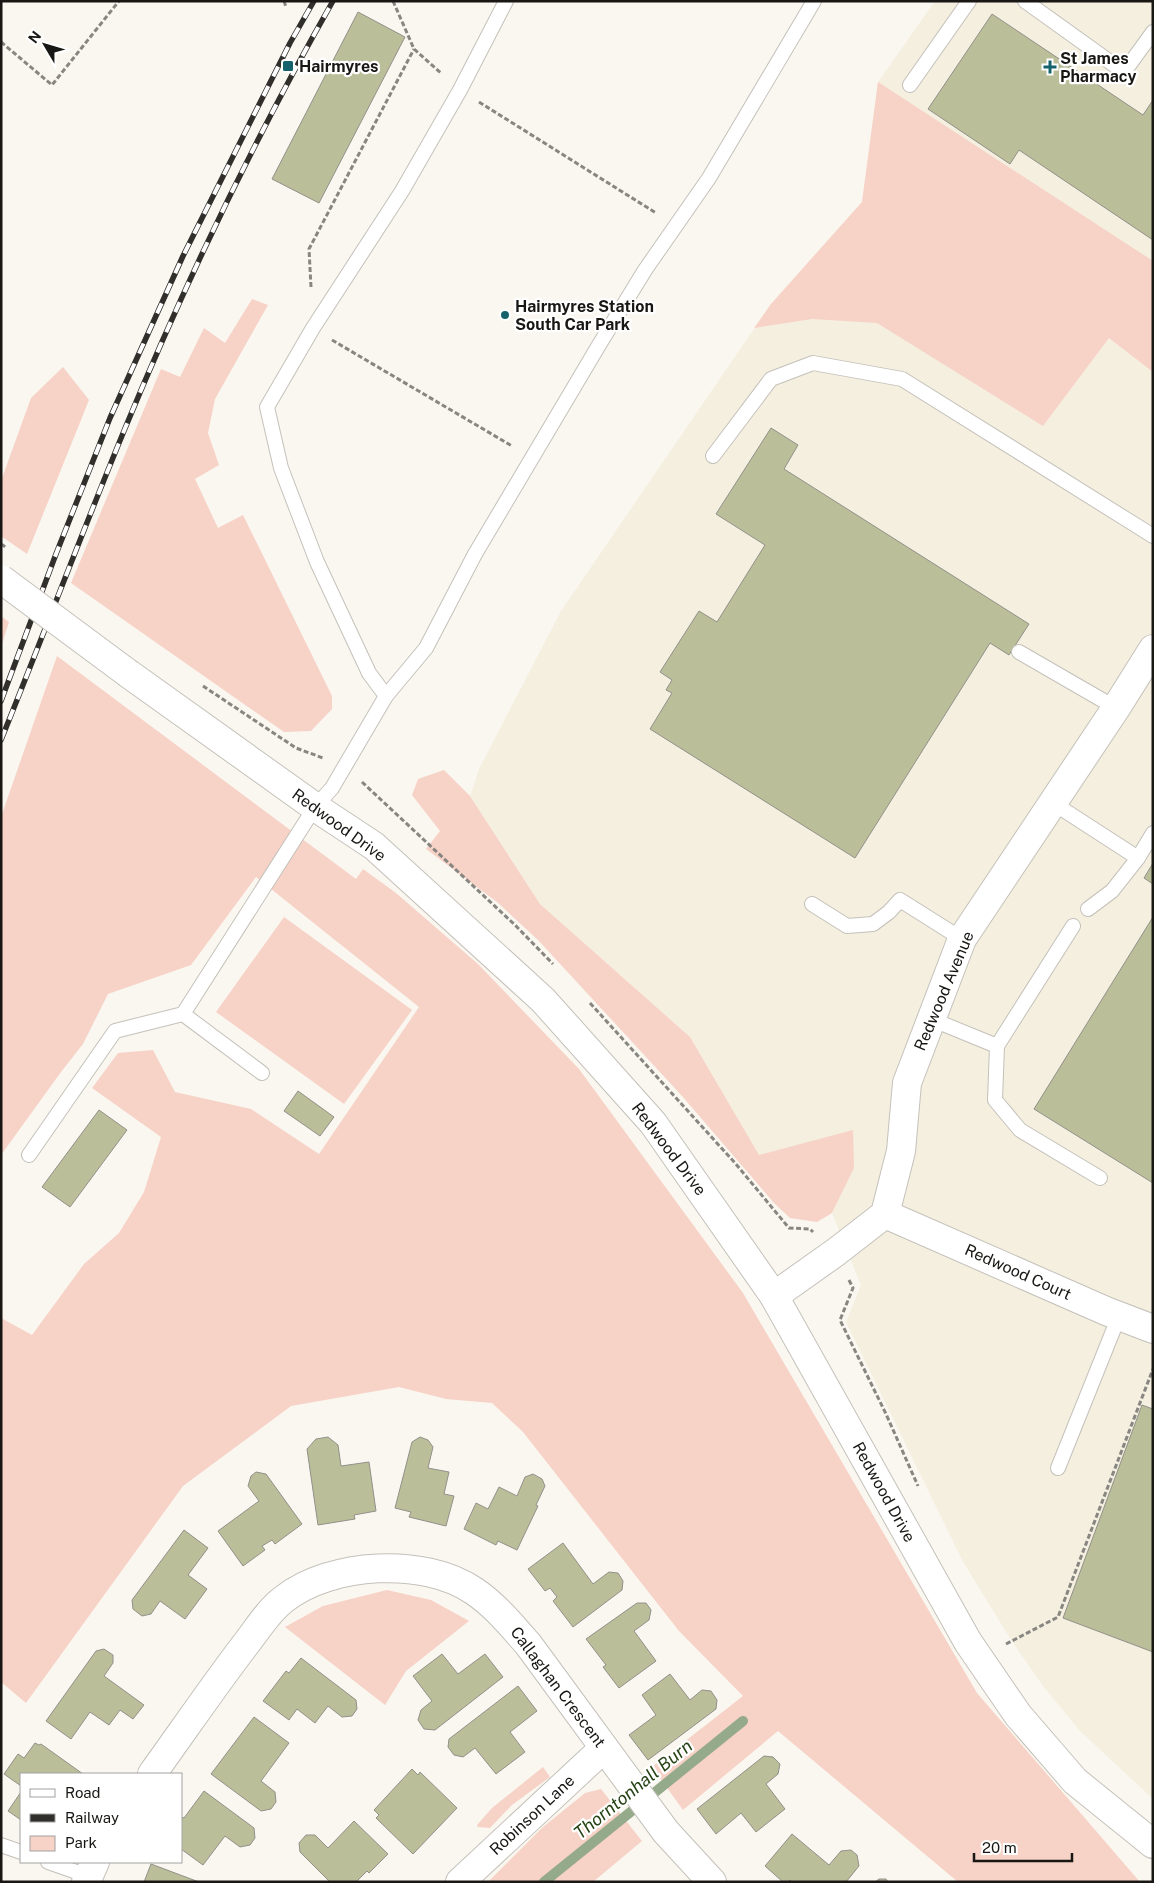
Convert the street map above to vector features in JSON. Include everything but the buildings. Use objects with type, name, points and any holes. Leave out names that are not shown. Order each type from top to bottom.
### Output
[{"type":"street","name":"Redwood Drive","points":[[1,579],[315,808],[374,846],[543,1000],[653,1123],[774,1296],[968,1642],[1006,1698],[1075,1780],[1153,1844]]},
{"type":"street","name":"Redwood Avenue","points":[[885,1214],[902,1151],[907,1083],[962,939],[1116,708],[1153,649]]},
{"type":"street","points":[[774,1296],[885,1214]]},
{"type":"street","name":"Redwood Court","points":[[885,1214],[1153,1329]]},
{"type":"street","name":"Callaghan Crescent","points":[[153,1773],[235,1658],[270,1612],[283,1600],[297,1590],[329,1576],[381,1567],[418,1570],[457,1582],[495,1608],[528,1644],[666,1832],[712,1882]]},
{"type":"street","name":"Robinson Lane","points":[[460,1882],[604,1748]]},
{"type":"lane","points":[[386,696],[369,673],[317,562],[281,468],[267,407],[313,328],[402,191],[460,90],[506,1]]},
{"type":"lane","points":[[29,1155],[115,1031],[183,1014],[315,808],[332,788],[386,696],[426,648],[475,554],[645,270],[708,178],[814,1]]},
{"type":"lane","points":[[910,85],[969,1]]},
{"type":"lane","points":[[1026,1],[1124,72],[1153,32]]},
{"type":"lane","points":[[713,456],[771,379],[813,363],[902,379],[1153,536]]},
{"type":"lane","points":[[1019,652],[1116,708]]},
{"type":"lane","points":[[1053,803],[1138,858]]},
{"type":"lane","points":[[1088,909],[1112,892],[1138,858],[1153,833]]},
{"type":"lane","points":[[812,904],[847,926],[873,924],[889,912],[900,900],[962,939]]},
{"type":"lane","points":[[1073,926],[997,1046],[995,1100],[1020,1130],[1100,1178]]},
{"type":"lane","points":[[183,1014],[262,1073]]},
{"type":"lane","points":[[931,1019],[997,1046]]},
{"type":"lane","points":[[1058,1468],[1120,1316]]},
{"type":"lane","points":[[1,1845],[20,1852]]},
{"type":"lane","points":[[52,1863],[90,1873]]},
{"type":"path","points":[[1,42],[52,85],[119,1]]},
{"type":"path","points":[[284,1],[286,7]]},
{"type":"path","points":[[393,1],[414,49],[460,90],[676,225]]},
{"type":"path","points":[[414,49],[309,249],[313,328],[533,458]]},
{"type":"path","points":[[836,1252],[853,1288],[840,1320],[886,1414],[922,1494]]},
{"type":"path","points":[[1006,1644],[1058,1617],[1153,1368]]},
{"type":"path","points":[[1000,1636],[1011,1651]]},
{"type":"shaded area","points":[[935,1],[1153,1],[1153,1799],[1079,1730],[1043,1686],[1011,1640],[962,1560],[846,1322],[861,1285],[832,1213],[854,1168],[759,1156],[690,1037],[540,904],[470,796],[479,769],[561,611],[771,304],[862,202],[878,82]]},
{"type":"green space","points":[[878,82],[1153,261],[1153,372],[1109,338],[1043,426],[877,323],[812,319],[754,328],[771,304],[862,202]]},
{"type":"green space","points":[[252,299],[268,305],[215,399],[208,433],[219,465],[195,479],[218,528],[243,515],[332,696],[332,709],[311,731],[284,732],[71,583],[161,369],[180,377],[204,328],[225,343]]},
{"type":"green space","points":[[63,367],[89,400],[27,554],[1,536],[1,481],[31,398]]},
{"type":"green space","points":[[1,616],[9,622],[1,647]]},
{"type":"green space","points":[[57,656],[356,879],[363,869],[396,893],[478,964],[579,1069],[743,1293],[977,1693],[1140,1882],[958,1882],[778,1731],[683,1810],[652,1767],[743,1696],[679,1631],[523,1432],[492,1403],[446,1399],[399,1387],[291,1406],[183,1486],[26,1703],[1,1682],[1,1318],[32,1335],[84,1264],[119,1233],[144,1192],[161,1137],[92,1088],[118,1053],[153,1050],[175,1092],[251,1109],[319,1154],[419,1007],[256,877],[191,965],[108,994],[83,1044],[1,1155],[1,817]]},
{"type":"green space","points":[[444,770],[470,796],[540,904],[690,1037],[759,1155],[853,1130],[854,1168],[832,1213],[817,1222],[790,1218],[774,1203],[682,1096],[538,940],[497,902],[426,849],[440,831],[412,795],[418,779]]},
{"type":"green space","points":[[284,917],[412,1010],[344,1104],[216,1012]]},
{"type":"green space","points":[[387,1590],[431,1600],[469,1621],[406,1671],[385,1705],[285,1627],[323,1606]]},
{"type":"green space","points":[[543,1767],[550,1777],[512,1805],[490,1828],[478,1827],[477,1825],[492,1808]]},
{"type":"green space","points":[[601,1789],[642,1841],[593,1882],[488,1882],[543,1827],[585,1793]]},
{"type":"waterway","name":"Thorntonhall Burn","points":[[544,1882],[743,1721]]},
{"type":"railway","points":[[1,701],[56,554],[110,418],[183,256],[290,43],[314,1]]},
{"type":"railway","points":[[1,740],[110,465],[197,264],[249,157],[333,1]]},
{"type":"place","name":"Hairmyres","points":[[288,66]]},
{"type":"place","name":"St James Pharmacy","points":[[1050,67]]},
{"type":"place","name":"Hairmyres Station South Car Park","points":[[505,315]]}]
